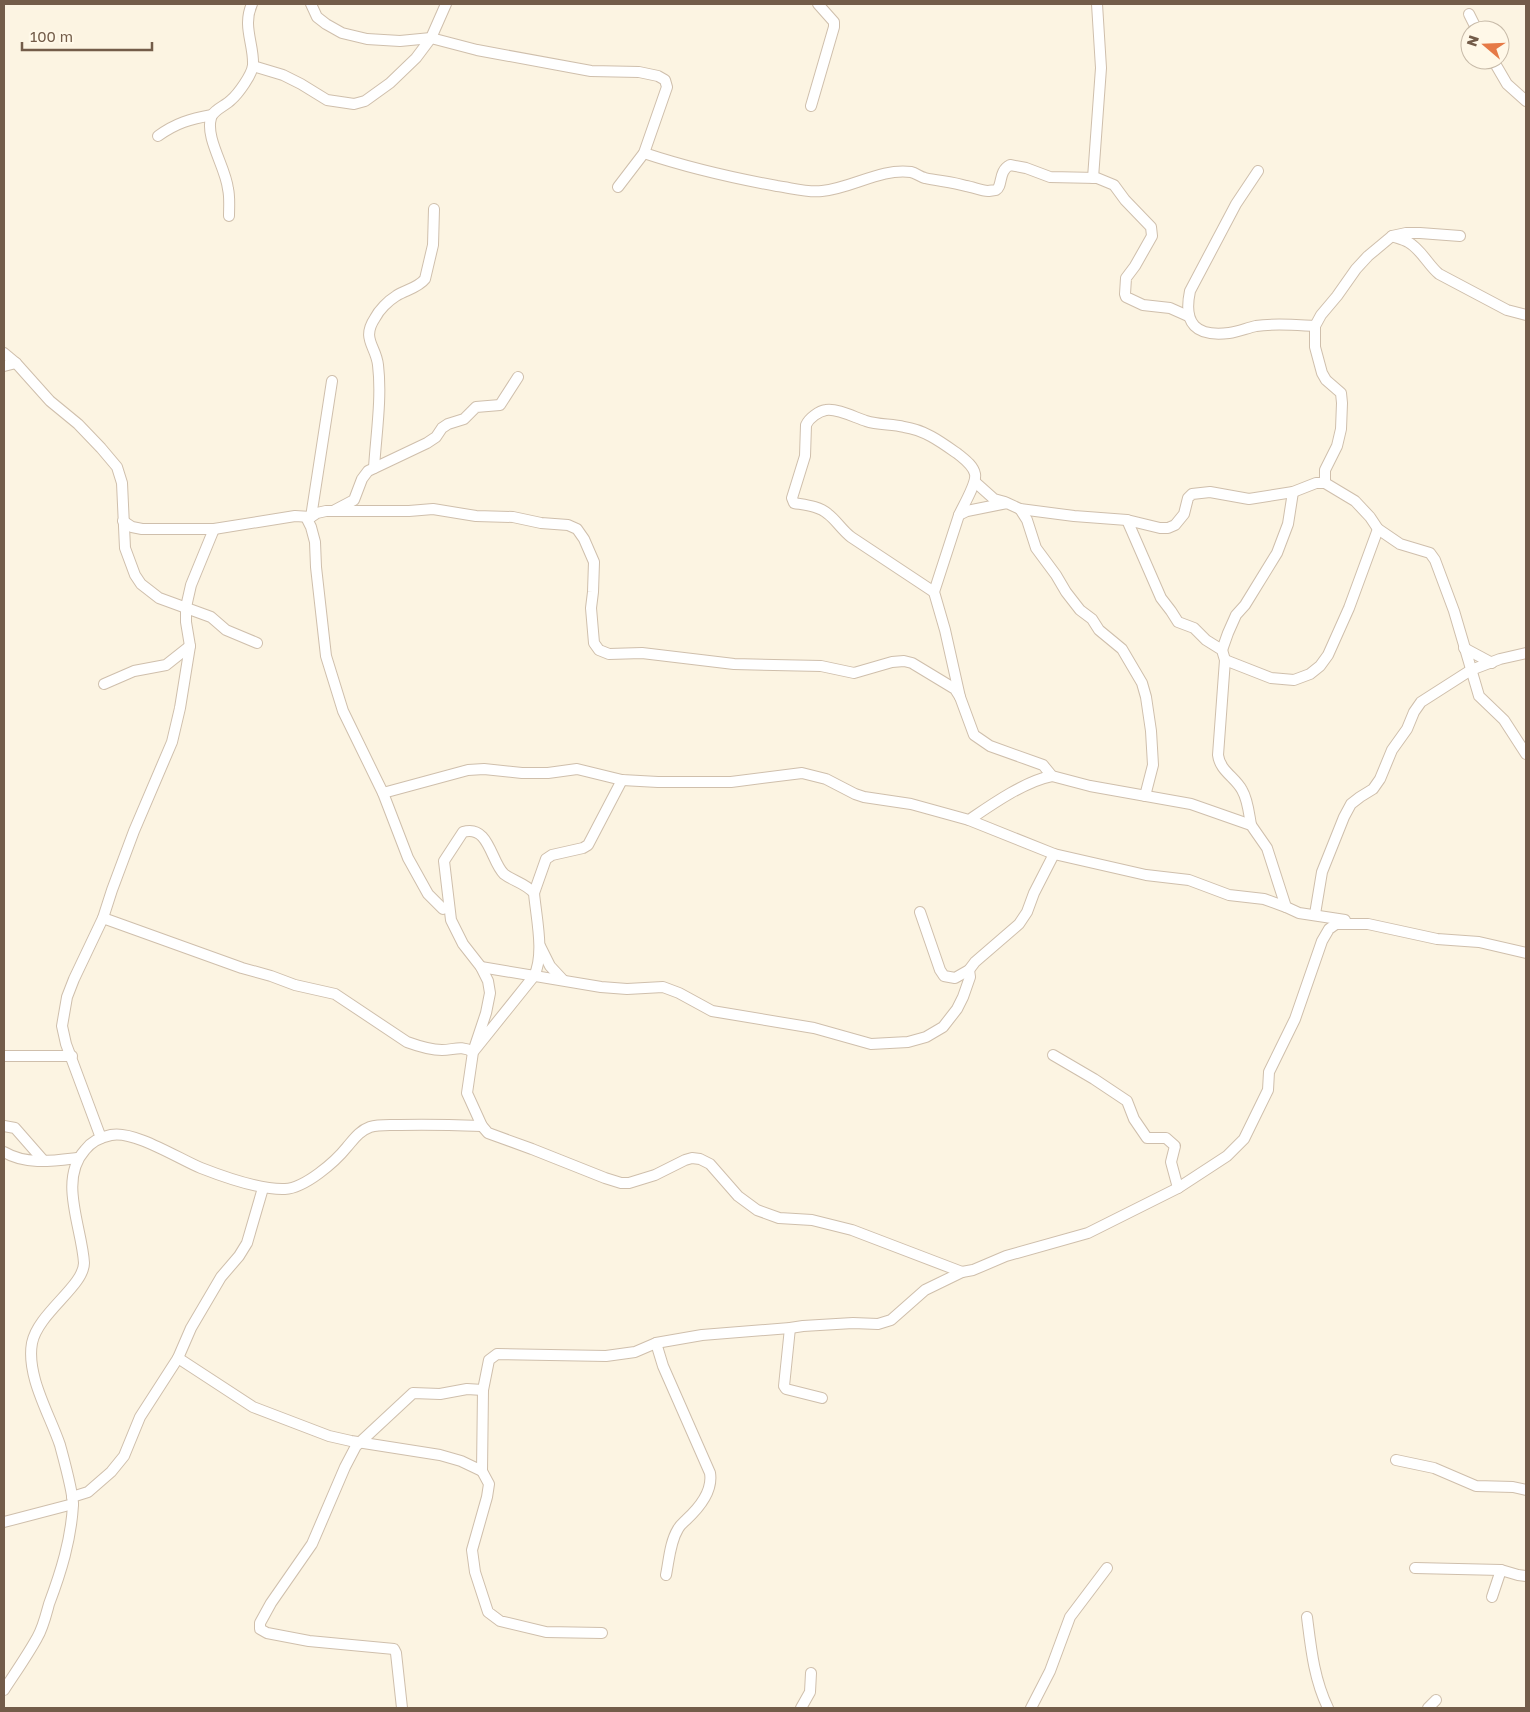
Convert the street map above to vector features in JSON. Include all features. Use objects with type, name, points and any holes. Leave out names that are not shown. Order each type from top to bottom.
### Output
[{"type":"street","points":[[158,136],[172,126],[191,118],[212,115],[240,90],[253,66],[248,18],[252,4]]},
{"type":"street","points":[[311,4],[317,17],[326,24],[342,33],[367,39],[392,41],[432,38],[477,50],[591,71],[639,72],[658,76],[665,80],[667,87],[644,153],[618,187]]},
{"type":"street","points":[[253,66],[283,75],[328,100],[354,104],[365,101],[390,83],[416,58],[432,38],[446,4]]},
{"type":"street","points":[[811,106],[834,27],[834,22],[818,4]]},
{"type":"street","points":[[1093,178],[1101,68],[1097,4]]},
{"type":"street","points":[[1469,14],[1472,20]]},
{"type":"street","points":[[1498,70],[1507,84],[1526,101]]},
{"type":"street","points":[[212,115],[211,133],[228,187],[229,216]]},
{"type":"street","points":[[644,153],[675,163],[687,164],[754,182],[821,191],[840,188],[870,176],[913,172],[922,178],[965,185],[988,192],[998,188],[1002,172],[1005,167],[1010,165],[1026,168],[1050,177],[1097,178],[1114,185],[1125,200],[1151,227],[1152,236],[1126,278],[1126,297],[1143,305],[1170,308],[1188,316]]},
{"type":"street","points":[[1258,171],[1236,204],[1190,291],[1187,304],[1188,316],[1191,323],[1198,330],[1207,333],[1229,333],[1255,326],[1272,324],[1314,326]]},
{"type":"street","points":[[374,468],[378,363],[370,345],[370,328],[374,318],[396,296],[422,283],[426,279],[433,245],[434,209]]},
{"type":"street","points":[[1325,483],[1325,470],[1337,446],[1342,403],[1340,394],[1326,380],[1322,373],[1315,347],[1314,326],[1368,256],[1392,236],[1420,233],[1460,236]]},
{"type":"street","points":[[1392,236],[1408,242],[1439,274],[1507,310],[1526,315]]},
{"type":"street","points":[[4,353],[16,363],[50,401],[78,424],[117,467],[122,483],[125,548],[135,575],[141,584],[159,598],[211,617],[226,630],[257,643]]},
{"type":"street","points":[[4,366],[16,363]]},
{"type":"street","points":[[334,511],[354,500],[362,479],[374,468],[427,443],[436,437],[442,428],[464,419],[476,407],[500,405],[518,376]]},
{"type":"street","points":[[332,381],[308,517],[315,542],[326,656],[343,711],[384,793],[408,858],[428,894],[443,910]]},
{"type":"street","points":[[934,592],[846,533],[829,514],[816,507],[794,503],[792,498],[804,456],[806,425],[819,412],[828,409],[869,422],[921,431],[966,460],[973,468],[976,475],[975,482],[959,515],[934,592],[945,630],[960,698],[974,735],[990,746],[1043,765],[1052,776]]},
{"type":"street","points":[[975,482],[994,499],[1020,509],[1127,520],[1160,528],[1168,528],[1175,525],[1184,514],[1188,498],[1192,494],[1210,492],[1249,499],[1293,492],[1316,483],[1325,483],[1355,501],[1378,529],[1400,544],[1430,553],[1454,611],[1478,696],[1504,720],[1526,754]]},
{"type":"street","points":[[1286,907],[1268,848],[1251,825],[1242,790],[1228,776],[1219,762],[1218,755],[1224,655],[1228,633],[1236,615],[1245,605],[1277,553],[1288,524],[1293,492]]},
{"type":"street","points":[[959,515],[967,511],[1007,503]]},
{"type":"street","points":[[123,521],[132,527],[142,529],[214,528],[295,516],[308,517],[317,513],[334,511],[409,511],[433,509],[476,516],[513,517],[568,526],[577,529],[584,539],[594,562],[594,592],[591,608],[594,643],[599,650],[609,654],[642,653],[734,664],[821,666],[854,673],[892,662],[904,661],[912,663],[955,690],[960,698]]},
{"type":"street","points":[[1020,509],[1027,520],[1036,548],[1066,592],[1080,610],[1092,619],[1099,630],[1122,649],[1142,683],[1151,731],[1153,765],[1145,796]]},
{"type":"street","points":[[1127,520],[1161,598],[1178,622],[1194,628],[1224,655],[1271,678],[1294,680],[1310,674],[1328,655],[1350,608],[1378,529]]},
{"type":"street","points":[[101,1138],[83,1094],[72,1056],[66,1044],[62,1026],[67,997],[103,918],[134,831],[172,742],[180,708],[190,646],[186,622],[186,607],[192,585],[214,528]]},
{"type":"street","points":[[104,684],[134,671],[166,665],[190,646]]},
{"type":"street","points":[[1464,648],[1492,663]]},
{"type":"street","points":[[1315,914],[1322,872],[1344,817],[1351,804],[1372,789],[1380,779],[1392,750],[1407,729],[1414,712],[1421,702],[1471,670],[1500,659],[1526,653]]},
{"type":"street","points":[[384,793],[468,770],[484,769],[522,772],[577,769],[622,780],[658,782],[731,782],[802,773],[826,778],[864,797],[911,804],[968,820],[1054,854],[1146,875],[1189,880],[1229,895],[1264,900],[1299,913],[1315,914],[1354,923]]},
{"type":"street","points":[[968,820],[1001,799],[1042,778],[1052,776],[1090,786],[1191,804],[1251,825]]},
{"type":"street","points":[[473,1052],[534,976],[539,967],[534,892],[546,859],[588,845],[622,780]]},
{"type":"street","points":[[534,892],[503,873],[490,848],[478,834],[468,830],[463,832],[444,861],[451,920],[463,944],[481,966],[488,981],[490,993],[486,1013],[473,1052],[467,1093],[482,1126],[488,1133],[605,1178],[629,1183],[655,1175],[685,1160],[692,1158],[700,1159],[710,1164],[738,1196],[757,1210],[778,1218],[812,1220],[852,1230],[962,1272]]},
{"type":"street","points":[[920,912],[940,970],[944,976],[955,978],[969,970],[975,962],[1019,924],[1027,912],[1034,892],[1054,854]]},
{"type":"street","points":[[103,918],[242,968],[295,985],[336,994],[407,1042],[427,1049],[465,1048],[473,1052]]},
{"type":"street","points":[[602,1633],[546,1632],[500,1621],[488,1612],[474,1572],[472,1550],[489,1484],[482,1471],[482,1390],[489,1360],[497,1354],[606,1356],[635,1352],[656,1343],[702,1334],[853,1323],[878,1324],[891,1320],[926,1290],[962,1272],[973,1270],[1006,1256],[1088,1233],[1178,1188],[1227,1156],[1244,1140],[1268,1090],[1269,1072],[1295,1019],[1322,941],[1329,929],[1336,924],[1368,924],[1437,939],[1479,942],[1526,953]]},
{"type":"street","points":[[539,945],[550,966],[563,980]]},
{"type":"street","points":[[481,966],[601,987],[627,989],[663,986],[679,992],[712,1011],[814,1028],[871,1044],[908,1042],[926,1037],[943,1027],[957,1009],[963,996],[970,977],[969,970]]},
{"type":"street","points":[[1053,1055],[1094,1079],[1126,1101],[1134,1119],[1147,1138],[1166,1138],[1175,1146],[1172,1162],[1178,1188]]},
{"type":"street","points":[[4,1056],[72,1056]]},
{"type":"street","points":[[4,1690],[38,1636],[64,1562],[72,1500],[60,1446],[37,1386],[31,1362],[32,1343],[37,1329],[42,1320],[79,1278],[84,1265],[73,1202],[73,1173],[77,1158],[88,1146],[101,1138],[113,1134],[126,1135],[169,1152],[202,1168],[263,1188],[286,1189],[304,1183],[341,1153],[354,1137],[378,1125],[432,1124],[482,1126]]},
{"type":"street","points":[[4,1126],[15,1128],[43,1160]]},
{"type":"street","points":[[4,1152],[14,1158],[28,1161],[77,1158]]},
{"type":"street","points":[[4,1522],[72,1500],[88,1492],[111,1472],[124,1456],[140,1417],[178,1358],[191,1328],[221,1277],[239,1256],[247,1243],[263,1188]]},
{"type":"street","points":[[790,1328],[784,1386],[786,1390],[822,1398]]},
{"type":"street","points":[[656,1343],[663,1366],[710,1473],[712,1482],[709,1491],[687,1520],[679,1527],[675,1535],[666,1575]]},
{"type":"street","points":[[178,1358],[253,1407],[329,1436],[440,1455],[461,1461],[482,1471]]},
{"type":"street","points":[[402,1708],[394,1649],[309,1641],[267,1633],[260,1629],[260,1623],[271,1603],[312,1544],[356,1446],[413,1393],[440,1394],[482,1390]]},
{"type":"street","points":[[1396,1460],[1434,1468],[1476,1486],[1513,1487],[1526,1490]]},
{"type":"street","points":[[1031,1708],[1050,1671],[1070,1617],[1107,1568]]},
{"type":"street","points":[[1415,1568],[1501,1570],[1526,1576]]},
{"type":"street","points":[[1492,1597],[1501,1570]]},
{"type":"street","points":[[1307,1617],[1314,1669],[1321,1693],[1328,1708]]},
{"type":"street","points":[[801,1708],[810,1692],[811,1673]]},
{"type":"street","points":[[1428,1708],[1436,1700]]}]
